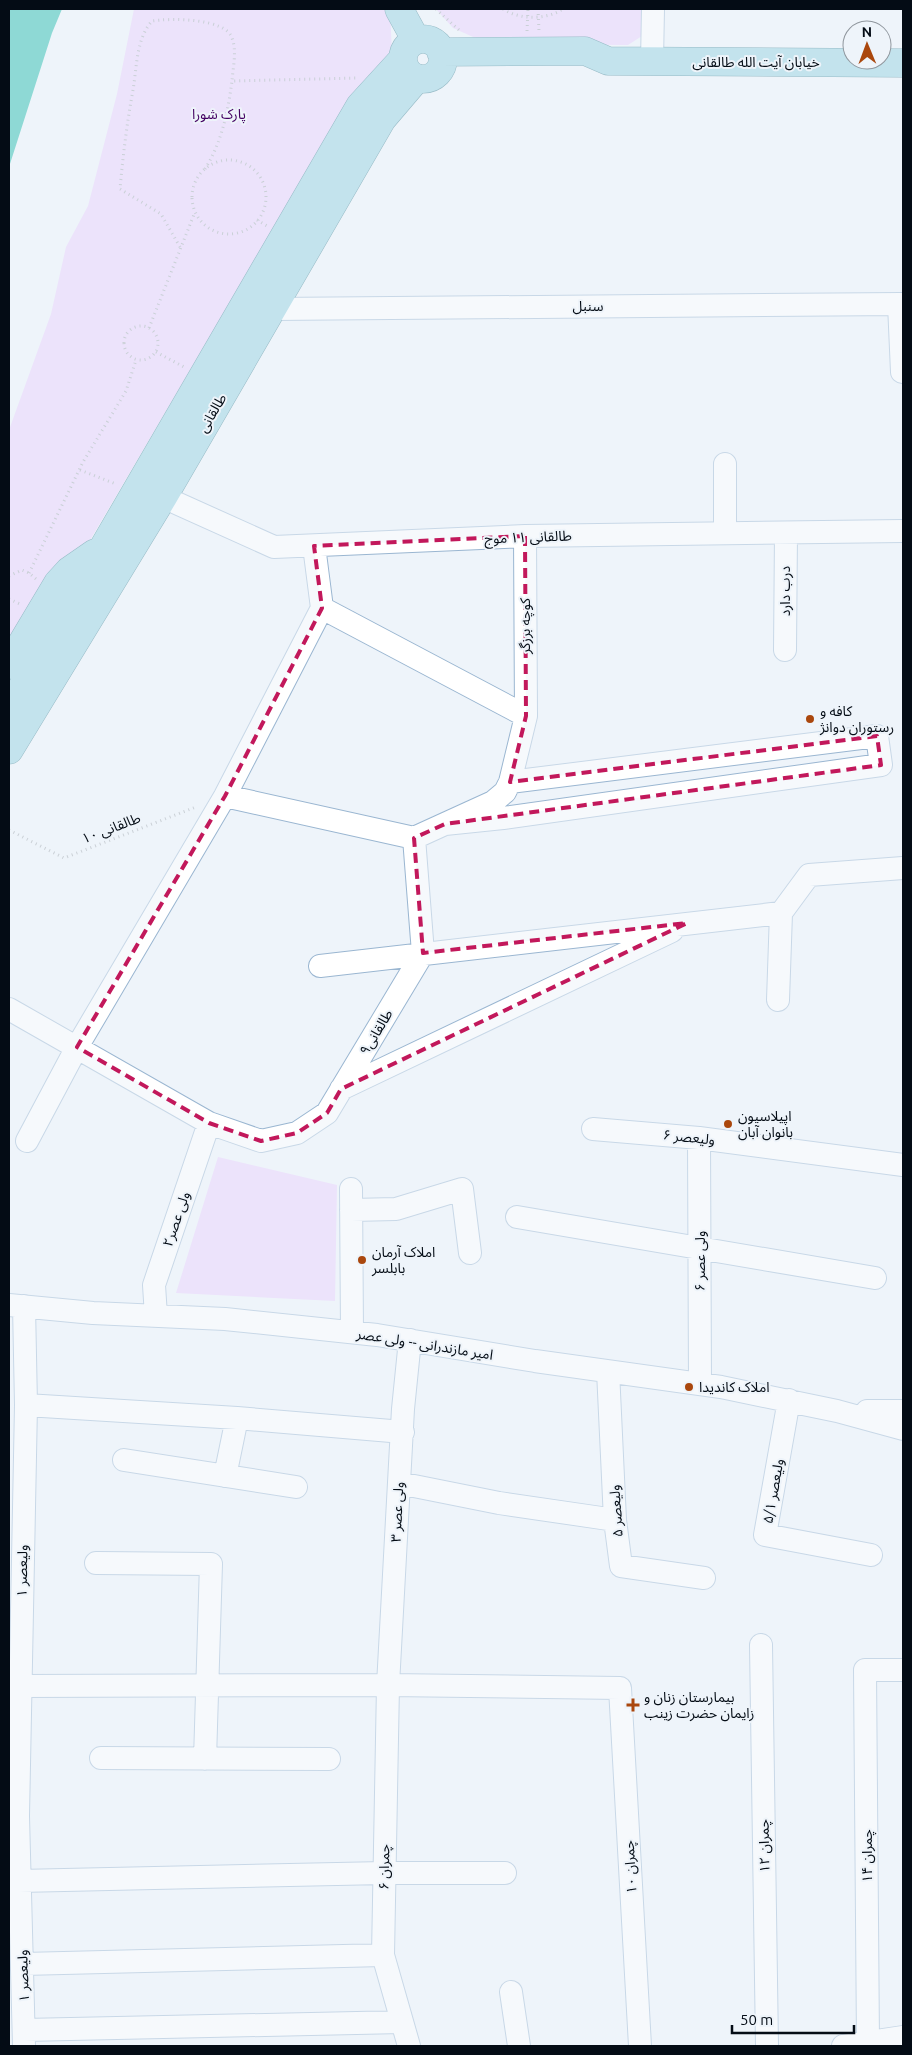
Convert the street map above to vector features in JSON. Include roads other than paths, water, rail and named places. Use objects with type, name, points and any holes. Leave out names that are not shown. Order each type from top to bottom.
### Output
[{"type":"main road","points":[[400,9],[417,63]]},
{"type":"main road","name":"خیابان آیت الله طالقانی","points":[[417,63],[585,70],[608,61],[903,63]]},
{"type":"main road","name":"طالقانی","points":[[9,750],[163,497],[382,119],[417,63]]},
{"type":"main road","name":"طالقانی","points":[[9,710],[360,106],[417,63]]},
{"type":"main road","points":[[9,665],[31,610],[69,571],[104,547]]},
{"type":"street","points":[[652,61],[653,9]]},
{"type":"street","points":[[901,304],[902,372]]},
{"type":"street","name":"سنبل","points":[[273,309],[901,304]]},
{"type":"street","points":[[725,464],[725,533]]},
{"type":"street","name":"طالقانی ۱۱ موج","points":[[163,497],[274,547],[525,536],[903,531]]},
{"type":"street","name":"درب دارد","points":[[785,650],[786,533]]},
{"type":"street","name":"کوچه برزگر","points":[[510,782],[526,716],[525,536]]},
{"type":"street","points":[[26,1141],[77,1047],[225,796],[322,608],[314,546]]},
{"type":"street","points":[[322,608],[526,716]]},
{"type":"street","points":[[225,796],[414,838],[493,802],[505,792],[510,782],[877,736],[881,765],[503,818],[445,824]]},
{"type":"street","points":[[414,838],[423,953]]},
{"type":"street","points":[[778,1000],[781,912],[809,875],[903,868]]},
{"type":"street","points":[[320,966],[781,912]]},
{"type":"street","points":[[341,1090],[687,923]]},
{"type":"street","name":"طالقانی۹","points":[[9,1009],[209,1123],[261,1141],[297,1133],[327,1113],[423,953]]},
{"type":"street","name":"ولی عصر۲","points":[[156,1316],[154,1285],[209,1123]]},
{"type":"street","name":"ولیعصر ۶","points":[[593,1129],[699,1138],[903,1165]]},
{"type":"street","name":"ولی عصر ۶","points":[[699,1138],[700,1384]]},
{"type":"street","points":[[352,1332],[351,1200],[396,1209],[462,1189],[470,1254]]},
{"type":"street","points":[[517,1217],[875,1278]]},
{"type":"street","name":"امیر مازندرانی -- ولی عصر","points":[[16,1306],[92,1313],[226,1319],[352,1332],[700,1384],[789,1400],[837,1411]]},
{"type":"street","name":"ولیعصر ۱","points":[[16,1306],[26,1405],[20,1686],[19,1881],[24,2038]]},
{"type":"street","name":"ولی عصر ۳","points":[[388,1685],[403,1409],[410,1340]]},
{"type":"street","name":"ولیعصر ۵","points":[[608,1371],[615,1520],[621,1566],[704,1578]]},
{"type":"street","name":"ولیعصر ۵/۱","points":[[789,1400],[765,1535],[871,1555]]},
{"type":"street","points":[[26,1405],[238,1418],[403,1432]]},
{"type":"street","points":[[837,1411],[903,1411]]},
{"type":"street","points":[[837,1411],[903,1429]]},
{"type":"street","points":[[225,1476],[238,1418]]},
{"type":"street","points":[[124,1460],[296,1488]]},
{"type":"street","points":[[399,1483],[499,1503],[615,1520]]},
{"type":"street","points":[[96,1563],[211,1564],[205,1759]]},
{"type":"street","name":"چمران ۱۲","points":[[760,1645],[767,2046]]},
{"type":"street","name":"چمران ۱۴","points":[[887,2041],[865,1670],[903,1670]]},
{"type":"street","points":[[20,1686],[207,1687],[388,1685]]},
{"type":"street","name":"چمران ۱۰","points":[[388,1685],[620,1688],[640,2046]]},
{"type":"street","name":"چمران ۶","points":[[388,1685],[383,1956],[409,2046]]},
{"type":"street","points":[[101,1758],[329,1759]]},
{"type":"street","points":[[19,1881],[384,1872],[505,1873]]},
{"type":"street","points":[[23,1964],[383,1956]]},
{"type":"street","points":[[511,1992],[519,2046]]},
{"type":"street","points":[[24,2038],[402,2022]]},
{"type":"street","points":[[843,2046],[887,2041]]},
{"type":"place","name":"کافه و رستوران دوانژ","points":[[810,719]]},
{"type":"place","name":"اپیلاسیون بانوان آبان","points":[[728,1124]]},
{"type":"place","name":"املاک آرمان بابلسر","points":[[362,1260]]},
{"type":"place","name":"املاک کاندیدا","points":[[689,1387]]},
{"type":"place","name":"بیمارستان زنان و زایمان حضرت زینب","points":[[633,1705]]},
{"type":"park label","name":"پارک شورا","points":[[219,114]]}]
